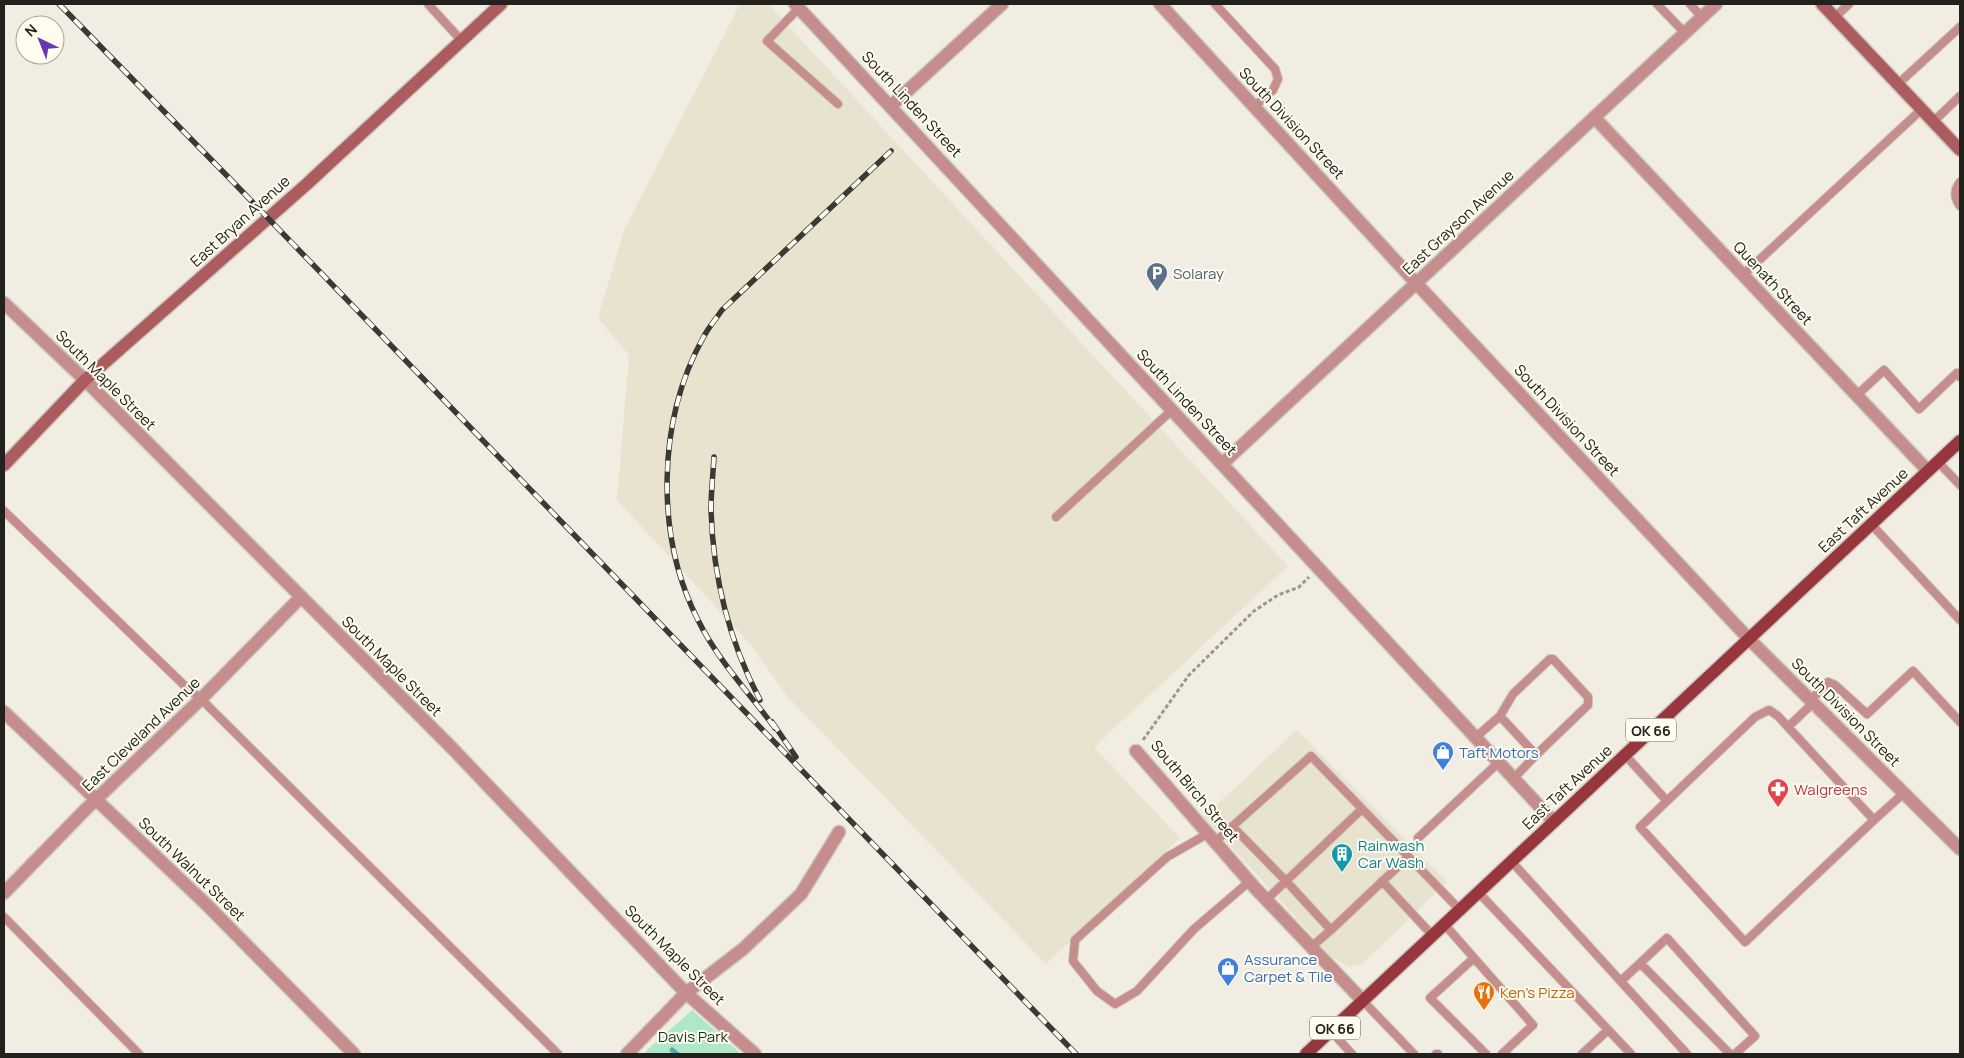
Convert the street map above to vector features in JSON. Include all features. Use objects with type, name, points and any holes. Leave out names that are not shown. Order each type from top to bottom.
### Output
[{"type":"main road","name":"East Taft Avenue","points":[[1306,1054],[1960,441]]},
{"type":"street","name":"East Bryan Avenue","points":[[4,466],[85,380],[308,183],[501,4]]},
{"type":"street","points":[[891,106],[1002,4]]},
{"type":"street","name":"South Division Street","points":[[1160,4],[1416,284],[1748,638],[1960,849]]},
{"type":"street","name":"East Grayson Avenue","points":[[1222,464],[1716,4]]},
{"type":"street","points":[[1822,4],[1960,150]]},
{"type":"street","name":"South Linden Street","points":[[797,6],[1554,822]]},
{"type":"street","name":"Quenath Street","points":[[1594,117],[1928,471]]},
{"type":"street","name":"South Maple Street","points":[[4,303],[85,380],[300,598],[450,746],[686,993],[755,1054]]},
{"type":"street","name":"East Cleveland Avenue","points":[[4,893],[96,799],[201,699],[300,598]]},
{"type":"street","name":"South Walnut Street","points":[[4,712],[206,904],[354,1054]]},
{"type":"street","name":"South Birch Street","points":[[1136,750],[1266,900],[1363,1002]]},
{"type":"street","points":[[627,1054],[686,993],[744,950],[801,894],[839,832]]},
{"type":"lane","points":[[428,4],[461,40]]},
{"type":"lane","points":[[1215,4],[1275,69],[1278,79],[1273,90],[1255,106]]},
{"type":"lane","points":[[1657,4],[1684,32]]},
{"type":"lane","points":[[1690,4],[1702,17]]},
{"type":"lane","points":[[1835,17],[1849,4]]},
{"type":"lane","points":[[797,6],[767,41],[838,104]]},
{"type":"lane","points":[[1898,84],[1960,27]]},
{"type":"lane","points":[[1933,122],[1960,96]]},
{"type":"lane","points":[[1743,275],[1922,109]]},
{"type":"lane","points":[[1960,182],[1955,196],[1960,206]]},
{"type":"lane","points":[[1856,396],[1884,370],[1919,409],[1958,374],[1960,377]]},
{"type":"lane","points":[[1056,517],[1172,410]]},
{"type":"lane","points":[[1938,462],[1960,485]]},
{"type":"lane","points":[[4,511],[201,699],[558,1054]]},
{"type":"lane","points":[[1871,524],[1960,620]]},
{"type":"lane","points":[[1476,737],[1500,716],[1513,694],[1550,659],[1588,697],[1588,705],[1514,778]]},
{"type":"lane","points":[[1788,727],[1828,682],[1867,714],[1913,671],[1960,722]]},
{"type":"lane","points":[[1874,820],[1778,716],[1769,710],[1755,717],[1640,827],[1745,942],[1904,793]]},
{"type":"lane","points":[[1500,716],[1536,755]]},
{"type":"lane","points":[[1625,755],[1667,801]]},
{"type":"lane","points":[[1250,881],[1194,929],[1136,991],[1115,1004],[1097,992],[1072,961],[1075,940],[1167,857],[1233,827],[1311,756],[1460,910]]},
{"type":"lane","points":[[1418,838],[1499,762]]},
{"type":"lane","points":[[1266,900],[1362,809]]},
{"type":"lane","points":[[1233,827],[1331,930]]},
{"type":"lane","points":[[1311,947],[1408,857]]},
{"type":"lane","points":[[1512,862],[1687,1054]]},
{"type":"lane","points":[[1382,881],[1433,936]]},
{"type":"lane","points":[[1479,893],[1631,1054]]},
{"type":"lane","points":[[4,917],[139,1054]]},
{"type":"lane","points":[[1445,925],[1533,1025],[1502,1054]]},
{"type":"lane","points":[[1621,981],[1668,938],[1755,1036],[1735,1054]]},
{"type":"lane","points":[[1474,958],[1430,998],[1486,1054]]},
{"type":"lane","points":[[1640,963],[1730,1054]]},
{"type":"lane","points":[[1363,1002],[1414,1054]]},
{"type":"lane","points":[[1582,1054],[1608,1030]]},
{"type":"lane","points":[[1331,1031],[1352,1054]]},
{"type":"path","name":"South Birch Street","points":[[1136,750],[1189,675],[1254,611],[1278,595],[1298,587],[1318,568]]},
{"type":"shaded area","points":[[740,4],[768,4],[1288,566],[1094,747],[1180,838],[1046,964],[787,696],[750,644],[617,500],[629,355],[598,318],[624,230]]},
{"type":"shaded area","points":[[1297,730],[1447,882],[1362,964],[1349,967],[1333,958],[1204,817]]},
{"type":"green space","name":"Davis Park","points":[[692,1010],[741,1054],[643,1054]]},
{"type":"waterway","points":[[672,1050],[677,1054]]},
{"type":"railway","points":[[59,4],[1076,1054]]},
{"type":"railway","points":[[775,728],[714,648],[698,620],[684,587],[674,552],[669,516],[667,479],[670,442],[677,405],[688,371],[703,338],[722,310],[891,151]]},
{"type":"railway","points":[[714,457],[711,510],[712,535],[719,584],[731,632],[760,700]]},
{"type":"railway","points":[[772,722],[796,757]]},
{"type":"place","name":"Solaray","points":[[1157,292]]},
{"type":"place","name":"Taft Motors","points":[[1443,771]]},
{"type":"place","name":"Walgreens","points":[[1778,808]]},
{"type":"place","name":"Rainwash Car Wash","points":[[1342,873]]},
{"type":"place","name":"Assurance Carpet & Tile","points":[[1228,987]]},
{"type":"place","name":"Ken's Pizza","points":[[1484,1011]]}]
